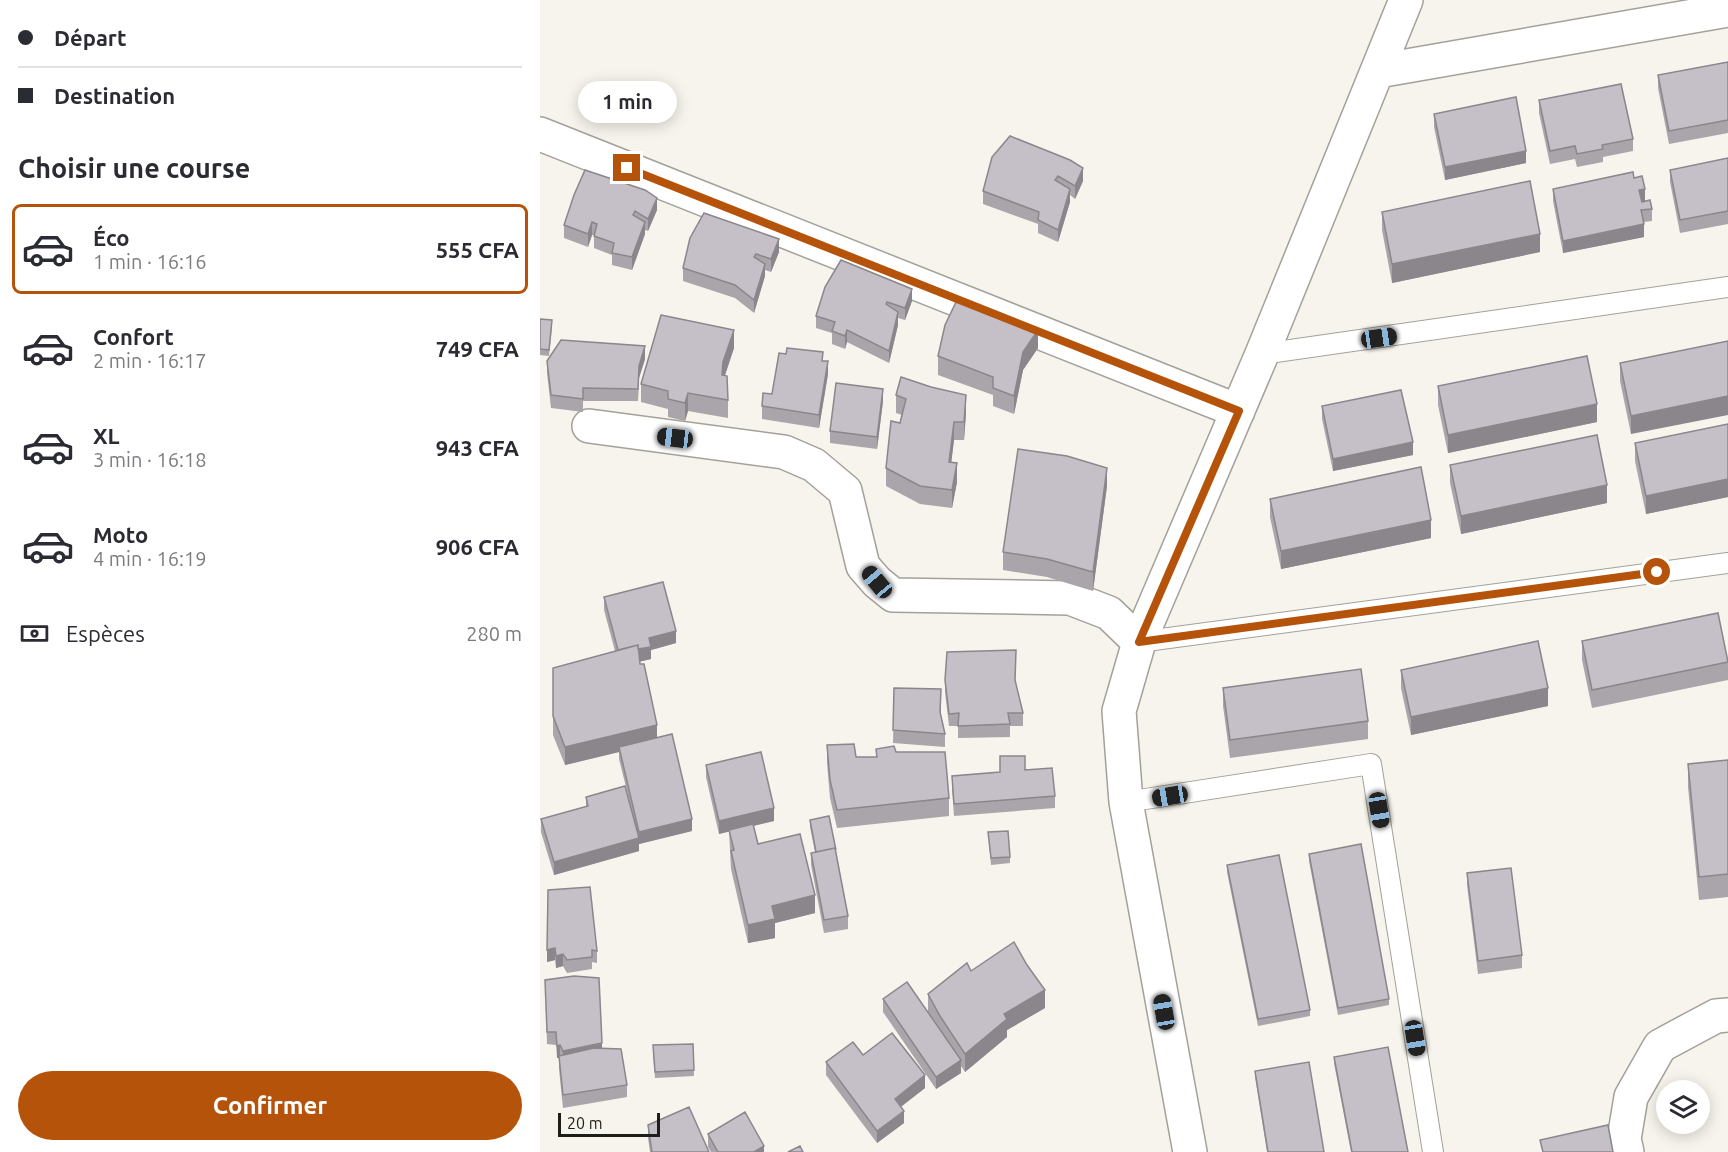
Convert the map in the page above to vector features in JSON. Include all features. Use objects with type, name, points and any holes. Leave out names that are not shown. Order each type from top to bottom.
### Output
[{"type":"street","points":[[1190,1152],[1126,802],[1119,711],[1139,642],[1239,411],[1406,0]]},
{"type":"street","points":[[1378,71],[1728,10]]},
{"type":"street","points":[[540,134],[1239,411]]},
{"type":"street","points":[[589,426],[784,452],[814,465],[845,491],[863,566],[893,595],[1070,598],[1109,613],[1139,642]]},
{"type":"street","points":[[1627,1152],[1624,1139],[1631,1097],[1660,1046],[1716,1016],[1728,1015]]},
{"type":"lane","points":[[1262,354],[1728,287]]},
{"type":"lane","points":[[1139,642],[1728,563]]},
{"type":"lane","points":[[1126,802],[1371,764],[1433,1152]]},
{"type":"building","points":[[1728,62],[1728,120],[1669,131],[1658,75]]},
{"type":"building","points":[[1621,84],[1633,139],[1602,145],[1603,149],[1577,154],[1575,146],[1550,151],[1539,100]]},
{"type":"building","points":[[1516,97],[1526,151],[1445,167],[1434,114]]},
{"type":"building","points":[[1010,136],[1070,160],[1083,168],[1075,186],[1058,176],[1055,180],[1070,189],[1058,230],[1038,220],[1039,212],[983,191],[992,157]]},
{"type":"building","points":[[1728,158],[1728,211],[1680,220],[1670,170]]},
{"type":"building","points":[[585,170],[645,190],[657,198],[648,219],[635,211],[633,215],[645,222],[632,257],[612,253],[614,243],[594,236],[597,224],[592,222],[588,234],[564,225]]},
{"type":"building","points":[[1633,172],[1634,178],[1642,176],[1645,189],[1639,190],[1642,202],[1650,200],[1652,209],[1641,210],[1644,224],[1563,241],[1553,189]]},
{"type":"building","points":[[1530,181],[1540,234],[1392,264],[1382,212]]},
{"type":"building","points":[[704,213],[779,239],[771,259],[756,254],[754,257],[765,264],[754,300],[735,285],[683,268],[690,238]]},
{"type":"building","points":[[841,260],[912,289],[905,308],[887,302],[886,304],[898,312],[889,351],[847,330],[845,336],[832,331],[835,322],[816,316],[825,287]]},
{"type":"building","points":[[958,298],[1038,330],[1023,352],[1014,396],[993,388],[993,377],[938,356],[945,325]]},
{"type":"building","points":[[661,315],[734,330],[723,362],[722,375],[727,376],[728,400],[688,393],[685,403],[668,399],[668,391],[641,384]]},
{"type":"building","points":[[540,319],[552,320],[549,350],[540,349]]},
{"type":"building","points":[[561,340],[645,346],[639,366],[638,389],[583,388],[583,399],[551,395],[547,361]]},
{"type":"building","points":[[1728,341],[1728,396],[1631,416],[1620,363]]},
{"type":"building","points":[[787,348],[823,352],[822,361],[828,361],[819,415],[762,406],[763,393],[772,394],[779,353],[786,354]]},
{"type":"building","points":[[1587,356],[1597,404],[1448,435],[1438,386]]},
{"type":"building","points":[[901,377],[966,395],[964,422],[954,422],[949,462],[957,463],[952,490],[920,486],[886,468],[891,421],[900,423],[906,399],[896,395]]},
{"type":"building","points":[[836,383],[883,389],[877,437],[830,431]]},
{"type":"building","points":[[1401,390],[1413,442],[1333,459],[1322,406]]},
{"type":"building","points":[[1728,424],[1728,479],[1646,496],[1635,443]]},
{"type":"building","points":[[1597,435],[1607,485],[1461,516],[1450,465]]},
{"type":"building","points":[[1018,449],[1067,456],[1107,468],[1093,572],[1047,559],[1003,552]]},
{"type":"building","points":[[1421,467],[1431,520],[1281,551],[1270,499]]},
{"type":"building","points":[[663,582],[676,631],[649,638],[651,647],[638,649],[638,645],[618,650],[604,597]]},
{"type":"building","points":[[1718,613],[1728,662],[1592,690],[1582,641]]},
{"type":"building","points":[[1538,641],[1548,688],[1411,717],[1401,670]]},
{"type":"building","points":[[638,645],[640,664],[644,664],[657,725],[565,747],[553,716],[553,668]]},
{"type":"building","points":[[1016,650],[1015,680],[1023,713],[1008,713],[1010,724],[958,726],[959,713],[949,714],[945,680],[947,652]]},
{"type":"building","points":[[1361,669],[1368,721],[1230,740],[1223,688]]},
{"type":"building","points":[[894,688],[941,689],[940,712],[945,734],[893,730]]},
{"type":"building","points":[[672,734],[692,819],[639,832],[619,747]]},
{"type":"building","points":[[854,744],[856,757],[877,757],[876,749],[894,746],[896,752],[945,752],[949,798],[837,810],[830,780],[827,745]]},
{"type":"building","points":[[761,752],[774,808],[719,821],[706,765]]},
{"type":"building","points":[[1000,756],[1025,756],[1025,770],[1052,768],[1055,796],[954,804],[952,776],[1000,772]]},
{"type":"building","points":[[1728,760],[1728,874],[1699,877],[1688,764]]},
{"type":"building","points":[[625,786],[639,838],[554,862],[541,819],[588,806],[586,797]]},
{"type":"building","points":[[829,816],[836,850],[835,848],[816,852],[810,820]]},
{"type":"building","points":[[753,824],[758,844],[800,834],[815,895],[772,906],[775,919],[748,925],[731,851],[734,850],[729,830]]},
{"type":"building","points":[[1008,831],[1010,857],[991,858],[988,832]]},
{"type":"building","points":[[1361,844],[1389,999],[1338,1008],[1309,854]]},
{"type":"building","points":[[835,848],[848,916],[824,920],[811,853]]},
{"type":"building","points":[[1279,855],[1310,1010],[1258,1019],[1227,865]]},
{"type":"building","points":[[1511,868],[1522,955],[1478,961],[1467,873]]},
{"type":"building","points":[[590,887],[597,951],[592,950],[592,957],[567,960],[563,954],[556,956],[555,948],[547,950],[548,890]]},
{"type":"building","points":[[1014,942],[1045,990],[1004,1014],[1007,1019],[965,1054],[928,994],[967,963],[971,971]]},
{"type":"building","points":[[574,976],[599,978],[602,1043],[563,1051],[560,1045],[557,1046],[556,1032],[547,1032],[545,980]]},
{"type":"building","points":[[907,982],[961,1060],[936,1077],[883,999]]},
{"type":"building","points":[[892,1033],[925,1075],[895,1099],[904,1111],[877,1131],[826,1062],[853,1042],[863,1055]]},
{"type":"building","points":[[693,1044],[694,1070],[655,1072],[653,1045]]},
{"type":"building","points":[[1388,1047],[1408,1152],[1352,1152],[1334,1057]]},
{"type":"building","points":[[594,1048],[621,1049],[627,1085],[563,1095],[559,1056]]},
{"type":"building","points":[[1309,1062],[1324,1152],[1268,1152],[1255,1071]]},
{"type":"building","points":[[689,1107],[709,1152],[652,1152],[648,1125]]},
{"type":"building","points":[[745,1112],[764,1146],[754,1152],[718,1152],[708,1134]]},
{"type":"building","points":[[1608,1125],[1613,1152],[1543,1152],[1540,1140]]},
{"type":"building","points":[[800,1146],[803,1152],[788,1152]]},
{"type":"route","points":[[627,168],[1239,411],[1139,642],[1657,572]]}]
